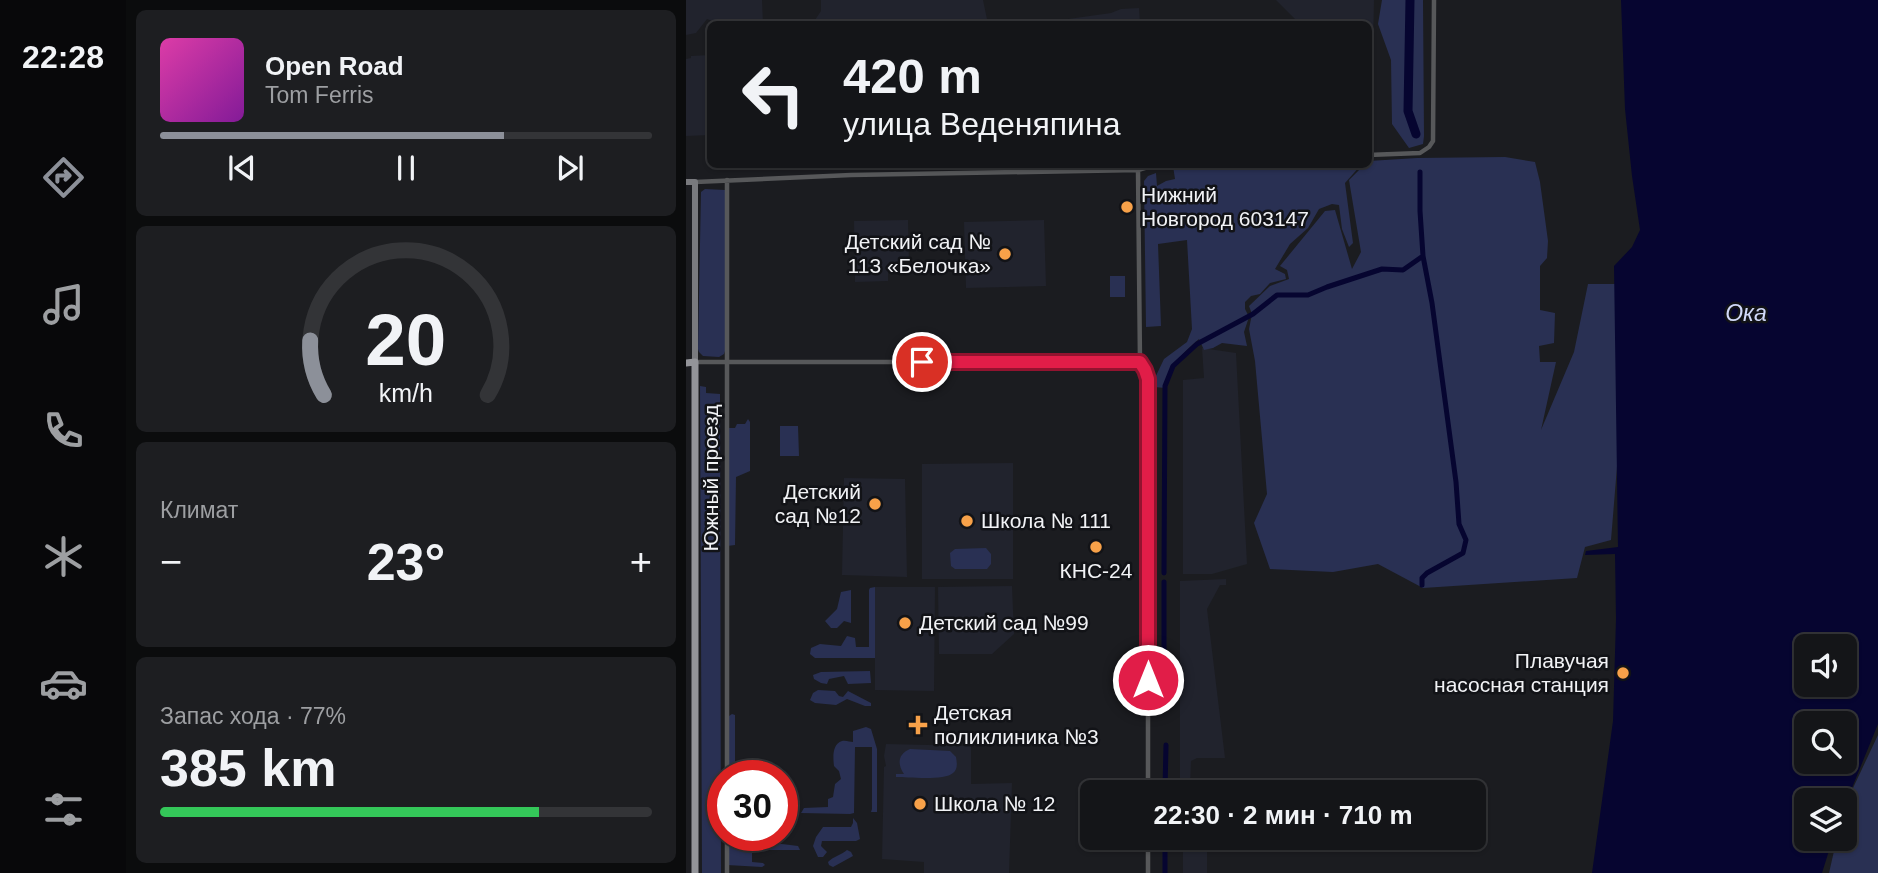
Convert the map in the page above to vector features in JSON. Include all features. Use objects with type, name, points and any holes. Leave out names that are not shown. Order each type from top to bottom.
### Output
[{"type":"main road","points":[[686,363],[695,362],[695,871]]},
{"type":"street","points":[[1372,155],[1420,153],[1433,142],[1434,0]]},
{"type":"street","points":[[686,182],[1145,168]]},
{"type":"street","points":[[1138,170],[1140,362],[1148,379],[1148,780]]},
{"type":"street","name":"Южный проезд","points":[[727,180],[727,760]]},
{"type":"street","points":[[695,182],[695,362],[1140,362]]},
{"type":"street","points":[[1148,850],[1148,873]]},
{"type":"street","points":[[727,851],[727,873]]},
{"type":"street","points":[[686,868],[695,871]]},
{"type":"shaded area","points":[[686,0],[762,0],[763,21],[707,19],[696,33],[686,35]]},
{"type":"shaded area","points":[[821,0],[983,0],[987,21],[814,21],[821,11]]},
{"type":"shaded area","points":[[1276,0],[1374,0],[1373,47],[1372,21],[1297,21]]},
{"type":"shaded area","points":[[1382,0],[1423,0],[1424,136],[1423,144],[1409,148],[1392,124],[1391,60],[1378,24]]},
{"type":"shaded area","points":[[1139,8],[1140,21],[1054,21],[1111,13],[1121,9]]},
{"type":"shaded area","points":[[707,55],[707,135],[686,136],[686,59]]},
{"type":"shaded area","points":[[1505,157],[1535,162],[1548,241],[1547,258],[1540,266],[1540,310],[1555,313],[1554,343],[1539,346],[1540,362],[1556,362],[1541,430],[1574,352],[1588,284],[1632,284],[1611,540],[1585,547],[1577,578],[1423,588],[1378,564],[1333,572],[1270,569],[1254,523],[1267,494],[1255,361],[1249,329],[1252,314],[1249,306],[1270,286],[1289,279],[1287,270],[1280,266],[1325,211],[1335,210],[1352,269],[1361,252],[1349,180],[1361,168],[1372,168],[1372,161]]},
{"type":"shaded area","points":[[1173,168],[1358,168],[1345,183],[1353,243],[1349,247],[1342,229],[1339,205],[1332,204],[1319,209],[1308,228],[1290,244],[1275,269],[1285,274],[1286,279],[1270,283],[1260,294],[1251,296],[1245,302],[1249,317],[1244,332],[1247,346],[1222,343],[1204,350],[1199,339],[1178,360],[1170,373],[1166,388],[1154,387],[1154,380],[1164,359],[1187,342],[1192,329],[1187,240],[1158,244],[1161,326],[1146,327],[1144,181],[1156,173],[1157,186],[1175,179]]},
{"type":"shaded area","points":[[705,189],[725,190],[725,351],[719,357],[703,356],[698,349],[701,192]]},
{"type":"shaded area","points":[[908,220],[909,264],[888,264],[888,281],[855,282],[854,221]]},
{"type":"shaded area","name":"Детский сад № 113 «Белочка»","points":[[1044,220],[1046,286],[966,288],[964,222]]},
{"type":"shaded area","points":[[1110,276],[1125,276],[1125,297],[1110,297]]},
{"type":"shaded area","points":[[1202,348],[1236,353],[1247,564],[1212,574],[1183,574],[1183,380],[1204,378]]},
{"type":"shaded area","points":[[700,386],[706,387],[706,393],[720,394],[721,760],[707,760],[707,851],[721,851],[721,873],[702,873]]},
{"type":"shaded area","points":[[748,419],[750,471],[736,477],[735,545],[727,546],[728,428],[745,424]]},
{"type":"shaded area","points":[[780,426],[798,426],[799,456],[780,456]]},
{"type":"shaded area","name":"Школа № 111","points":[[1013,463],[1013,579],[922,579],[922,464]]},
{"type":"shaded area","name":"Детский сад №12","points":[[844,478],[905,479],[907,577],[842,575]]},
{"type":"shaded area","points":[[986,548],[991,554],[991,564],[987,569],[955,569],[951,566],[950,553],[955,549]]},
{"type":"shaded area","points":[[1226,579],[1226,585],[1220,585],[1207,609],[1225,758],[1197,758],[1191,761],[1190,780],[1180,780],[1180,581]]},
{"type":"shaded area","points":[[1012,586],[1014,634],[992,654],[939,654],[938,587]]},
{"type":"shaded area","name":"Детский сад №99","points":[[875,587],[935,587],[934,691],[875,690]]},
{"type":"shaded area","points":[[875,587],[875,658],[815,658],[810,654],[811,648],[820,644],[841,646],[847,636],[855,638],[856,647],[869,647],[869,590]]},
{"type":"shaded area","points":[[851,590],[851,623],[844,621],[837,628],[831,628],[825,621],[837,609],[841,592]]},
{"type":"shaded area","points":[[870,671],[871,683],[848,684],[844,676],[829,679],[827,684],[814,679],[813,675],[821,672]]},
{"type":"shaded area","points":[[818,690],[835,691],[843,697],[848,691],[871,703],[871,706],[847,699],[836,705],[815,703],[810,700]]},
{"type":"shaded area","points":[[735,715],[735,760],[727,760],[729,716]]},
{"type":"shaded area","points":[[866,727],[871,729],[877,749],[877,812],[871,812],[872,747],[855,747],[854,813],[801,813],[804,808],[828,807],[828,799],[833,797],[835,784],[841,779],[834,766],[835,748],[842,741],[853,742],[853,731]]},
{"type":"shaded area","points":[[1878,735],[1878,873],[1829,873],[1834,851],[1857,851],[1857,788],[1853,788]]},
{"type":"shaded area","name":"Школа № 12","points":[[886,744],[971,746],[971,784],[1012,783],[1009,873],[924,873],[924,862],[882,859]]},
{"type":"shaded area","points":[[910,749],[950,751],[956,757],[956,770],[942,777],[896,777],[896,774],[904,774],[900,760]]},
{"type":"shaded area","points":[[853,818],[857,823],[860,839],[822,841],[821,846],[827,852],[823,857],[818,857],[813,846],[823,827],[851,827]]},
{"type":"shaded area","points":[[847,850],[853,856],[833,867],[829,865],[830,860]]},
{"type":"shaded area","points":[[1183,850],[1207,850],[1207,873],[1183,873]]},
{"type":"shaded area","points":[[727,851],[752,851],[752,862],[765,865],[762,867],[727,865]]},
{"type":"water","name":"Ока","points":[[1621,0],[1878,0],[1878,724],[1852,788],[1794,788],[1794,851],[1829,851],[1822,873],[1592,873],[1613,721],[1615,554],[1585,555],[1586,551],[1618,547],[1614,266],[1632,247],[1640,230],[1625,109]]},
{"type":"waterway","points":[[1410,0],[1408,111],[1416,134]]},
{"type":"waterway","points":[[1164,573],[1165,386],[1173,366],[1197,344],[1253,314],[1277,295],[1308,295],[1382,269],[1403,270],[1423,256],[1420,172]]},
{"type":"waterway","points":[[1422,585],[1422,578],[1427,573],[1463,553],[1466,540],[1459,524],[1456,482],[1432,303],[1423,256]]},
{"type":"waterway","points":[[1164,582],[1164,680]]},
{"type":"waterway","points":[[1165,780],[1166,745]]},
{"type":"waterway","points":[[1165,850],[1165,873]]},
{"type":"place","name":"Нижний Новгород 603147","points":[[1127,207]]},
{"type":"place","name":"Детский сад № 113 «Белочка»","points":[[1005,254]]},
{"type":"place","name":"Детский сад №12","points":[[875,504]]},
{"type":"place","name":"Школа № 111","points":[[967,521]]},
{"type":"place","name":"КНС-24","points":[[1096,547]]},
{"type":"place","name":"Детский сад №99","points":[[905,623]]},
{"type":"place","name":"Плавучая насосная станция","points":[[1623,673]]},
{"type":"place","name":"Детская поликлиника №3","points":[[918,725]]},
{"type":"place","name":"Школа № 12","points":[[920,804]]},
{"type":"route","points":[[922,362],[1140,362],[1148,379],[1148,680]]}]
